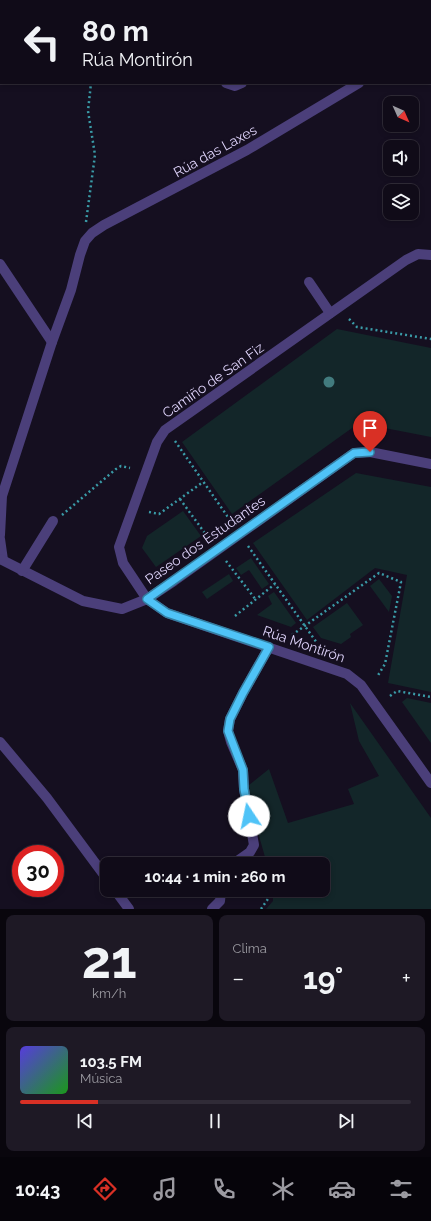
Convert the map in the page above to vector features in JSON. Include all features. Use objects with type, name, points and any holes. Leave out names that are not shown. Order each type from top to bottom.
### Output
[{"type":"street","points":[[229,84],[234,86],[239,84]]},
{"type":"street","name":"Rúa das Laxes","points":[[85,241],[92,233],[104,225],[145,205],[247,150],[356,84]]},
{"type":"street","points":[[0,535],[2,496],[52,342],[71,290],[85,241]]},
{"type":"street","name":"Camiño de San Fiz","points":[[147,599],[123,563],[119,548],[156,442],[165,430],[406,260],[418,254],[431,255]]},
{"type":"street","points":[[0,264],[52,342]]},
{"type":"street","points":[[309,282],[330,313]]},
{"type":"street","name":"Paseo dos Estudantes","points":[[1,559],[22,571],[83,600],[122,609],[147,599],[354,453],[370,452],[431,464]]},
{"type":"street","points":[[22,571],[53,521]]},
{"type":"street","points":[[0,539],[1,559]]},
{"type":"street","name":"Rúa Montirón","points":[[147,599],[167,613],[347,674],[361,685],[431,783]]},
{"type":"street","points":[[243,857],[250,852],[254,845],[244,789],[243,770],[228,731],[230,719],[269,647]]},
{"type":"street","points":[[0,742],[47,798],[100,870]]},
{"type":"street","points":[[120,897],[129,909]]},
{"type":"street","points":[[212,909],[220,901],[220,897]]},
{"type":"path","points":[[85,241],[87,213],[95,154],[88,111],[92,84]]},
{"type":"path","points":[[348,319],[357,327],[431,340]]},
{"type":"path","points":[[175,441],[230,520]]},
{"type":"path","points":[[53,521],[116,469],[122,466],[130,468]]},
{"type":"path","points":[[149,512],[159,514],[203,482]]},
{"type":"path","points":[[180,498],[207,536]]},
{"type":"path","points":[[248,546],[317,643]]},
{"type":"path","points":[[226,561],[256,600]]},
{"type":"path","points":[[292,635],[379,573],[401,582],[385,664],[377,677]]},
{"type":"path","points":[[235,616],[275,584]]},
{"type":"path","points":[[390,696],[397,691],[431,697]]},
{"type":"path","points":[[261,909],[269,897]]},
{"type":"green space","points":[[337,329],[431,348],[431,437],[359,423],[232,514],[182,442]]},
{"type":"green space","points":[[356,473],[431,487],[431,692],[388,683],[407,575],[375,568],[307,620],[253,543]]},
{"type":"green space","points":[[183,511],[201,536],[156,567],[142,548],[147,536]]},
{"type":"green space","points":[[251,558],[269,584],[262,589],[249,570],[241,575],[236,568]]},
{"type":"green space","points":[[229,574],[233,581],[207,599],[202,592]]},
{"type":"green space","points":[[379,579],[392,596],[389,612],[370,586]]},
{"type":"green space","points":[[274,592],[296,623],[291,627],[257,615],[272,604],[268,596]]},
{"type":"green space","points":[[347,603],[363,625],[350,634],[351,637],[341,644],[321,638],[313,627]]},
{"type":"green space","points":[[407,698],[431,703],[431,743],[402,702]]},
{"type":"green space","points":[[350,703],[431,818],[431,909],[266,909],[273,901],[273,897],[330,897],[330,857],[265,857],[253,815],[249,785],[269,769],[288,823],[354,804],[348,789],[379,776],[359,741]]},
{"type":"route","points":[[249,816],[244,789],[243,770],[228,731],[230,719],[269,647],[167,613],[147,599],[354,453],[370,452]]}]
